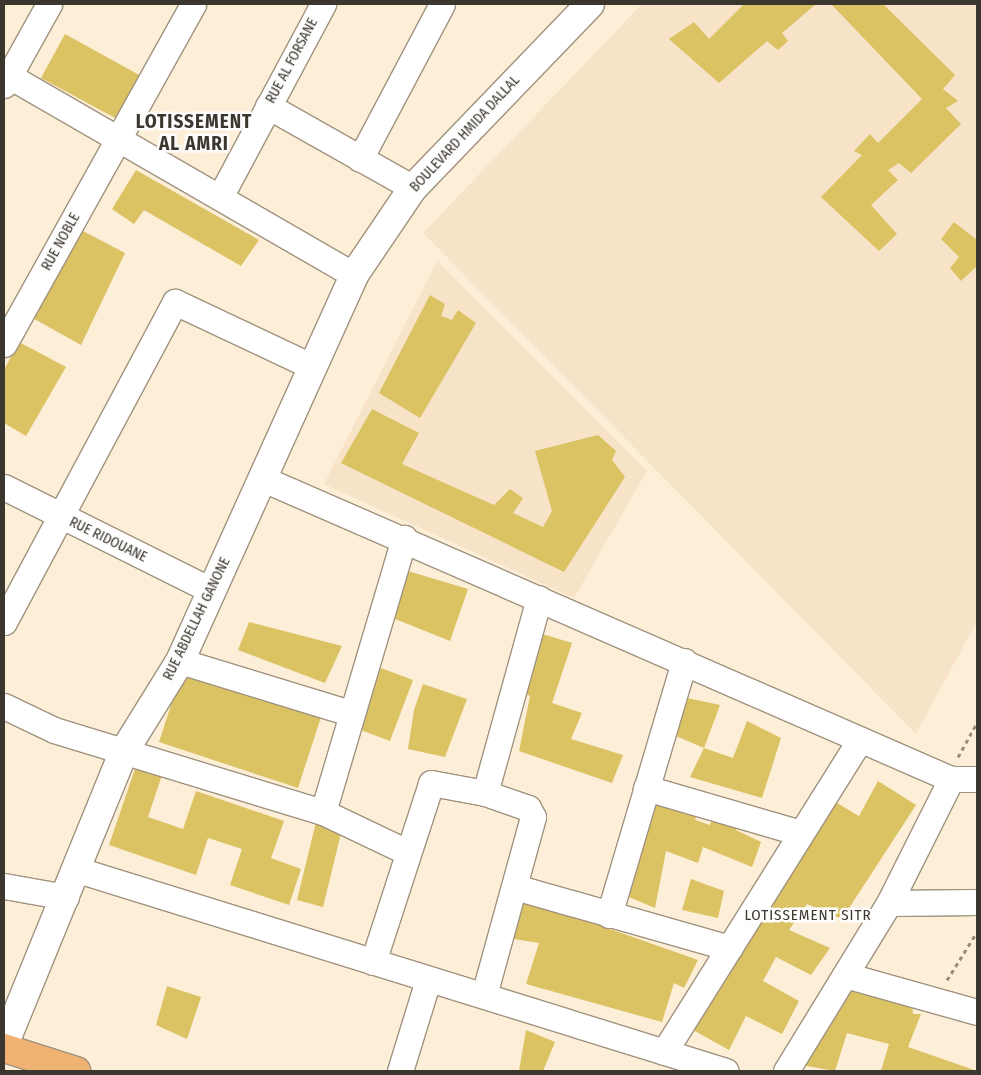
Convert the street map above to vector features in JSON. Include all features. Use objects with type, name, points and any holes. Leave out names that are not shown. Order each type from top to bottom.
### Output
[{"type":"main road","points":[[4,1047],[76,1071]]},
{"type":"street","points":[[49,4],[5,78],[220,197],[354,275]]},
{"type":"street","name":"RUE NOBLE","points":[[4,344],[194,4]]},
{"type":"street","name":"RUE AL FORSANE","points":[[220,197],[323,4]]},
{"type":"street","points":[[360,159],[442,4]]},
{"type":"street","name":"BOULEVARD HMIDA DALLAL","points":[[354,275],[413,188],[590,4]]},
{"type":"street","points":[[268,106],[413,188]]},
{"type":"street","name":"RUE ABDELLAH GANONE","points":[[4,1047],[78,870],[123,752],[180,661],[311,366],[354,275]]},
{"type":"street","points":[[4,622],[58,516],[175,302],[311,366]]},
{"type":"street","points":[[261,478],[404,538],[948,778],[977,779]]},
{"type":"street","name":"RUE RIDOUANE","points":[[4,487],[58,516],[213,590]]},
{"type":"street","points":[[323,812],[350,713],[404,538]]},
{"type":"street","points":[[485,793],[539,598]]},
{"type":"street","points":[[180,661],[350,713]]},
{"type":"street","points":[[609,914],[684,661]]},
{"type":"street","points":[[4,706],[54,730],[323,812],[407,852]]},
{"type":"street","points":[[664,1052],[860,738]]},
{"type":"street","points":[[786,1071],[888,902],[948,778]]},
{"type":"street","points":[[372,962],[431,783],[485,793],[533,812],[515,887],[484,995]]},
{"type":"street","points":[[646,788],[801,833]]},
{"type":"street","points":[[78,870],[726,1071]]},
{"type":"street","points":[[4,886],[66,897]]},
{"type":"street","points":[[515,887],[729,948]]},
{"type":"street","points":[[888,902],[977,902]]},
{"type":"street","points":[[845,975],[977,1012]]},
{"type":"street","points":[[400,1071],[428,980]]},
{"type":"path","points":[[948,778],[977,722]]},
{"type":"path","points":[[936,999],[977,932]]},
{"type":"shaded area","points":[[642,4],[977,4],[977,621],[916,734],[423,233]]},
{"type":"shaded area","points":[[437,261],[647,471],[574,598],[324,484]]},
{"type":"building","points":[[744,4],[816,4],[782,33],[788,41],[778,50],[767,41],[719,83],[669,39],[694,22],[709,39]]},
{"type":"building","points":[[831,4],[883,4],[955,75],[943,89],[958,101],[946,108],[961,124],[911,173],[899,163],[888,170],[898,180],[871,205],[897,234],[879,251],[821,197],[862,155],[854,151],[870,134],[878,143],[922,99]]},
{"type":"building","points":[[65,34],[141,76],[117,119],[41,78]]},
{"type":"building","points":[[136,170],[259,240],[241,266],[144,210],[134,224],[112,209]]},
{"type":"building","points":[[954,222],[977,240],[977,266],[961,281],[950,268],[959,257],[941,239]]},
{"type":"building","points":[[81,230],[125,253],[81,345],[29,316]]},
{"type":"building","points":[[430,295],[445,304],[441,316],[452,320],[458,310],[476,323],[420,418],[379,393]]},
{"type":"building","points":[[19,342],[66,367],[26,436],[4,423],[4,370]]},
{"type":"building","points":[[372,409],[419,433],[402,464],[494,505],[510,489],[523,498],[513,513],[543,527],[552,511],[535,451],[598,435],[616,451],[612,460],[625,477],[564,572],[341,463]]},
{"type":"building","points":[[408,571],[468,589],[450,641],[390,617]]},
{"type":"building","points":[[249,622],[342,646],[325,683],[238,650]]},
{"type":"building","points":[[539,633],[572,643],[552,703],[582,713],[571,739],[623,755],[612,783],[519,751],[530,696],[519,690]]},
{"type":"building","points":[[183,668],[322,714],[298,788],[159,742]]},
{"type":"building","points":[[381,668],[413,680],[390,741],[358,729]]},
{"type":"building","points":[[423,684],[467,699],[445,757],[408,749],[414,710]]},
{"type":"building","points":[[687,698],[720,705],[704,748],[676,736]]},
{"type":"building","points":[[747,721],[781,738],[762,798],[690,777],[704,748],[733,758]]},
{"type":"building","points":[[137,763],[163,772],[148,817],[183,829],[196,791],[284,821],[271,858],[301,869],[289,905],[230,885],[242,849],[208,838],[196,875],[109,845]]},
{"type":"building","points":[[878,781],[916,805],[842,919],[807,904],[789,930],[830,948],[811,975],[776,957],[763,981],[799,1001],[782,1034],[746,1016],[729,1050],[693,1030],[832,800],[859,816]]},
{"type":"building","points":[[651,799],[699,810],[695,820],[710,825],[714,814],[741,823],[736,830],[761,842],[752,867],[703,847],[698,863],[666,851],[655,908],[624,895]]},
{"type":"building","points":[[317,818],[343,825],[323,907],[297,900]]},
{"type":"building","points":[[691,879],[724,891],[718,918],[682,910]]},
{"type":"building","points":[[525,899],[698,960],[684,988],[674,983],[662,1022],[526,984],[539,943],[514,939]]},
{"type":"building","points":[[844,984],[865,995],[912,1005],[913,1014],[921,1014],[908,1047],[977,1071],[881,1071],[889,1044],[847,1033],[835,1071],[801,1065]]},
{"type":"building","points":[[167,986],[201,997],[187,1039],[156,1025]]},
{"type":"building","points":[[526,1030],[555,1042],[543,1071],[519,1071]]},
{"type":"district","name":"LOTISSEMENT AL AMRI","points":[[194,133]]},
{"type":"district","name":"LOTISSEMENT SITR","points":[[808,916]]}]
